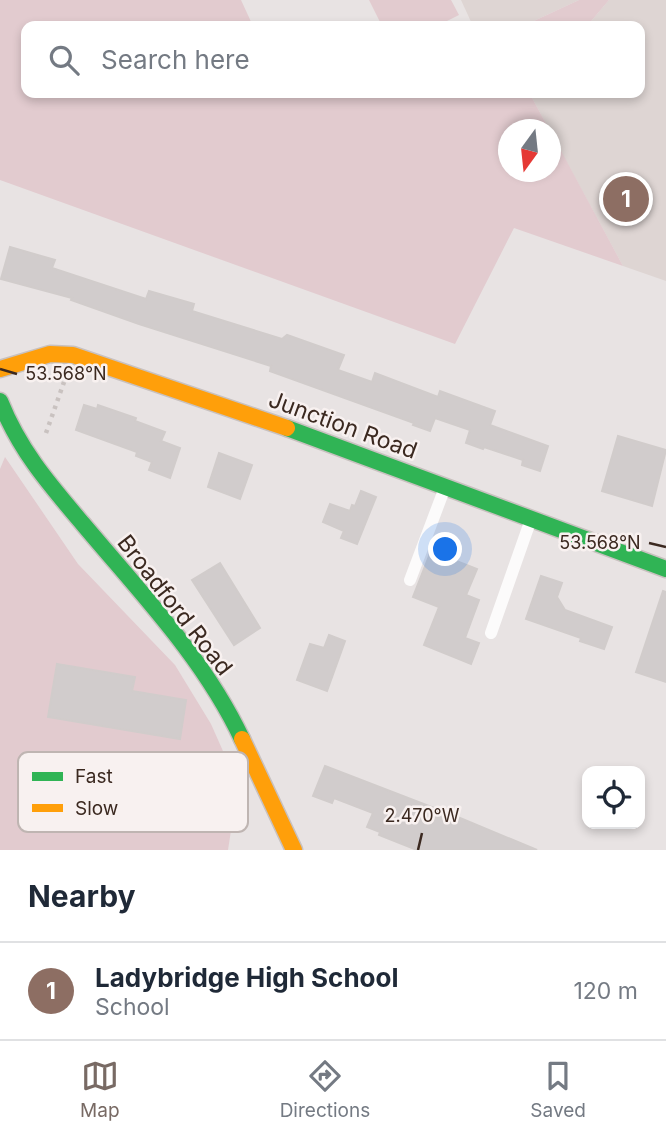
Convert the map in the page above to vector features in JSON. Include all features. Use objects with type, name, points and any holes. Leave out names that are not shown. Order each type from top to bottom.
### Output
[{"type":"street","name":"Junction Road","points":[[0,369],[50,354],[73,355],[298,432],[666,569]]},
{"type":"street","name":"Broadford Road","points":[[0,401],[34,467],[178,639],[211,684],[236,726],[294,850]]},
{"type":"lane","points":[[410,580],[446,487]]},
{"type":"lane","points":[[491,633],[531,519]]},
{"type":"path","points":[[34,467],[73,355]]},
{"type":"shaded area","points":[[0,0],[241,0],[251,21],[21,21],[21,98],[532,98],[544,119],[498,119],[498,182],[561,182],[561,151],[623,266],[514,228],[455,344],[0,180]]},
{"type":"shaded area","points":[[369,0],[451,0],[459,15],[447,21],[380,21]]},
{"type":"shaded area","points":[[461,0],[579,0],[534,21],[471,21]]},
{"type":"shaded area","points":[[579,0],[609,0],[591,21],[534,21]]},
{"type":"shaded area","points":[[609,0],[666,0],[666,281],[623,266],[561,151],[561,119],[543,119],[532,98],[645,98],[645,21],[591,21]]},
{"type":"shaded area","points":[[5,457],[78,564],[175,665],[211,724],[223,752],[18,752],[18,832],[231,832],[228,850],[0,850],[0,469]]},
{"type":"building","points":[[10,247],[55,260],[52,268],[146,299],[149,291],[194,304],[192,311],[282,339],[287,335],[344,355],[338,370],[372,382],[375,373],[438,397],[440,391],[495,411],[490,425],[548,446],[540,471],[522,465],[523,460],[466,443],[470,430],[435,418],[430,431],[270,371],[271,366],[139,324],[71,300],[72,298],[1,279]]},
{"type":"building","points":[[84,405],[97,409],[98,405],[136,418],[135,421],[165,432],[161,441],[180,448],[170,478],[149,470],[152,462],[136,456],[137,452],[76,430]]},
{"type":"building","points":[[618,436],[666,450],[652,506],[602,491]]},
{"type":"building","points":[[219,453],[252,465],[240,499],[208,487]]},
{"type":"building","points":[[361,491],[376,497],[357,544],[341,538],[344,531],[323,522],[330,504],[350,511]]},
{"type":"building","points":[[431,551],[477,569],[466,595],[479,600],[465,638],[479,643],[471,664],[424,645],[439,607],[413,597]]},
{"type":"building","points":[[220,563],[260,628],[234,645],[192,580]]},
{"type":"building","points":[[541,576],[562,583],[557,597],[565,610],[612,627],[604,649],[526,619]]},
{"type":"building","points":[[663,591],[666,592],[666,682],[636,672]]},
{"type":"building","points":[[329,635],[345,641],[327,691],[297,680],[310,644],[324,648]]},
{"type":"building","points":[[57,664],[135,677],[132,691],[186,700],[180,739],[48,717]]},
{"type":"building","points":[[325,766],[537,850],[417,850],[379,835],[380,832],[367,827],[373,813],[334,798],[332,803],[313,796]]},
{"type":"traffic: fast","points":[[0,401],[36,466],[190,653],[227,709],[242,739]]},
{"type":"traffic: fast","points":[[287,428],[666,569]]},
{"type":"traffic: slow","points":[[0,369],[50,354],[73,355],[287,428]]},
{"type":"traffic: slow","points":[[242,739],[294,850]]},
{"type":"place","name":"Ladybridge High School","points":[[626,199]]}]
